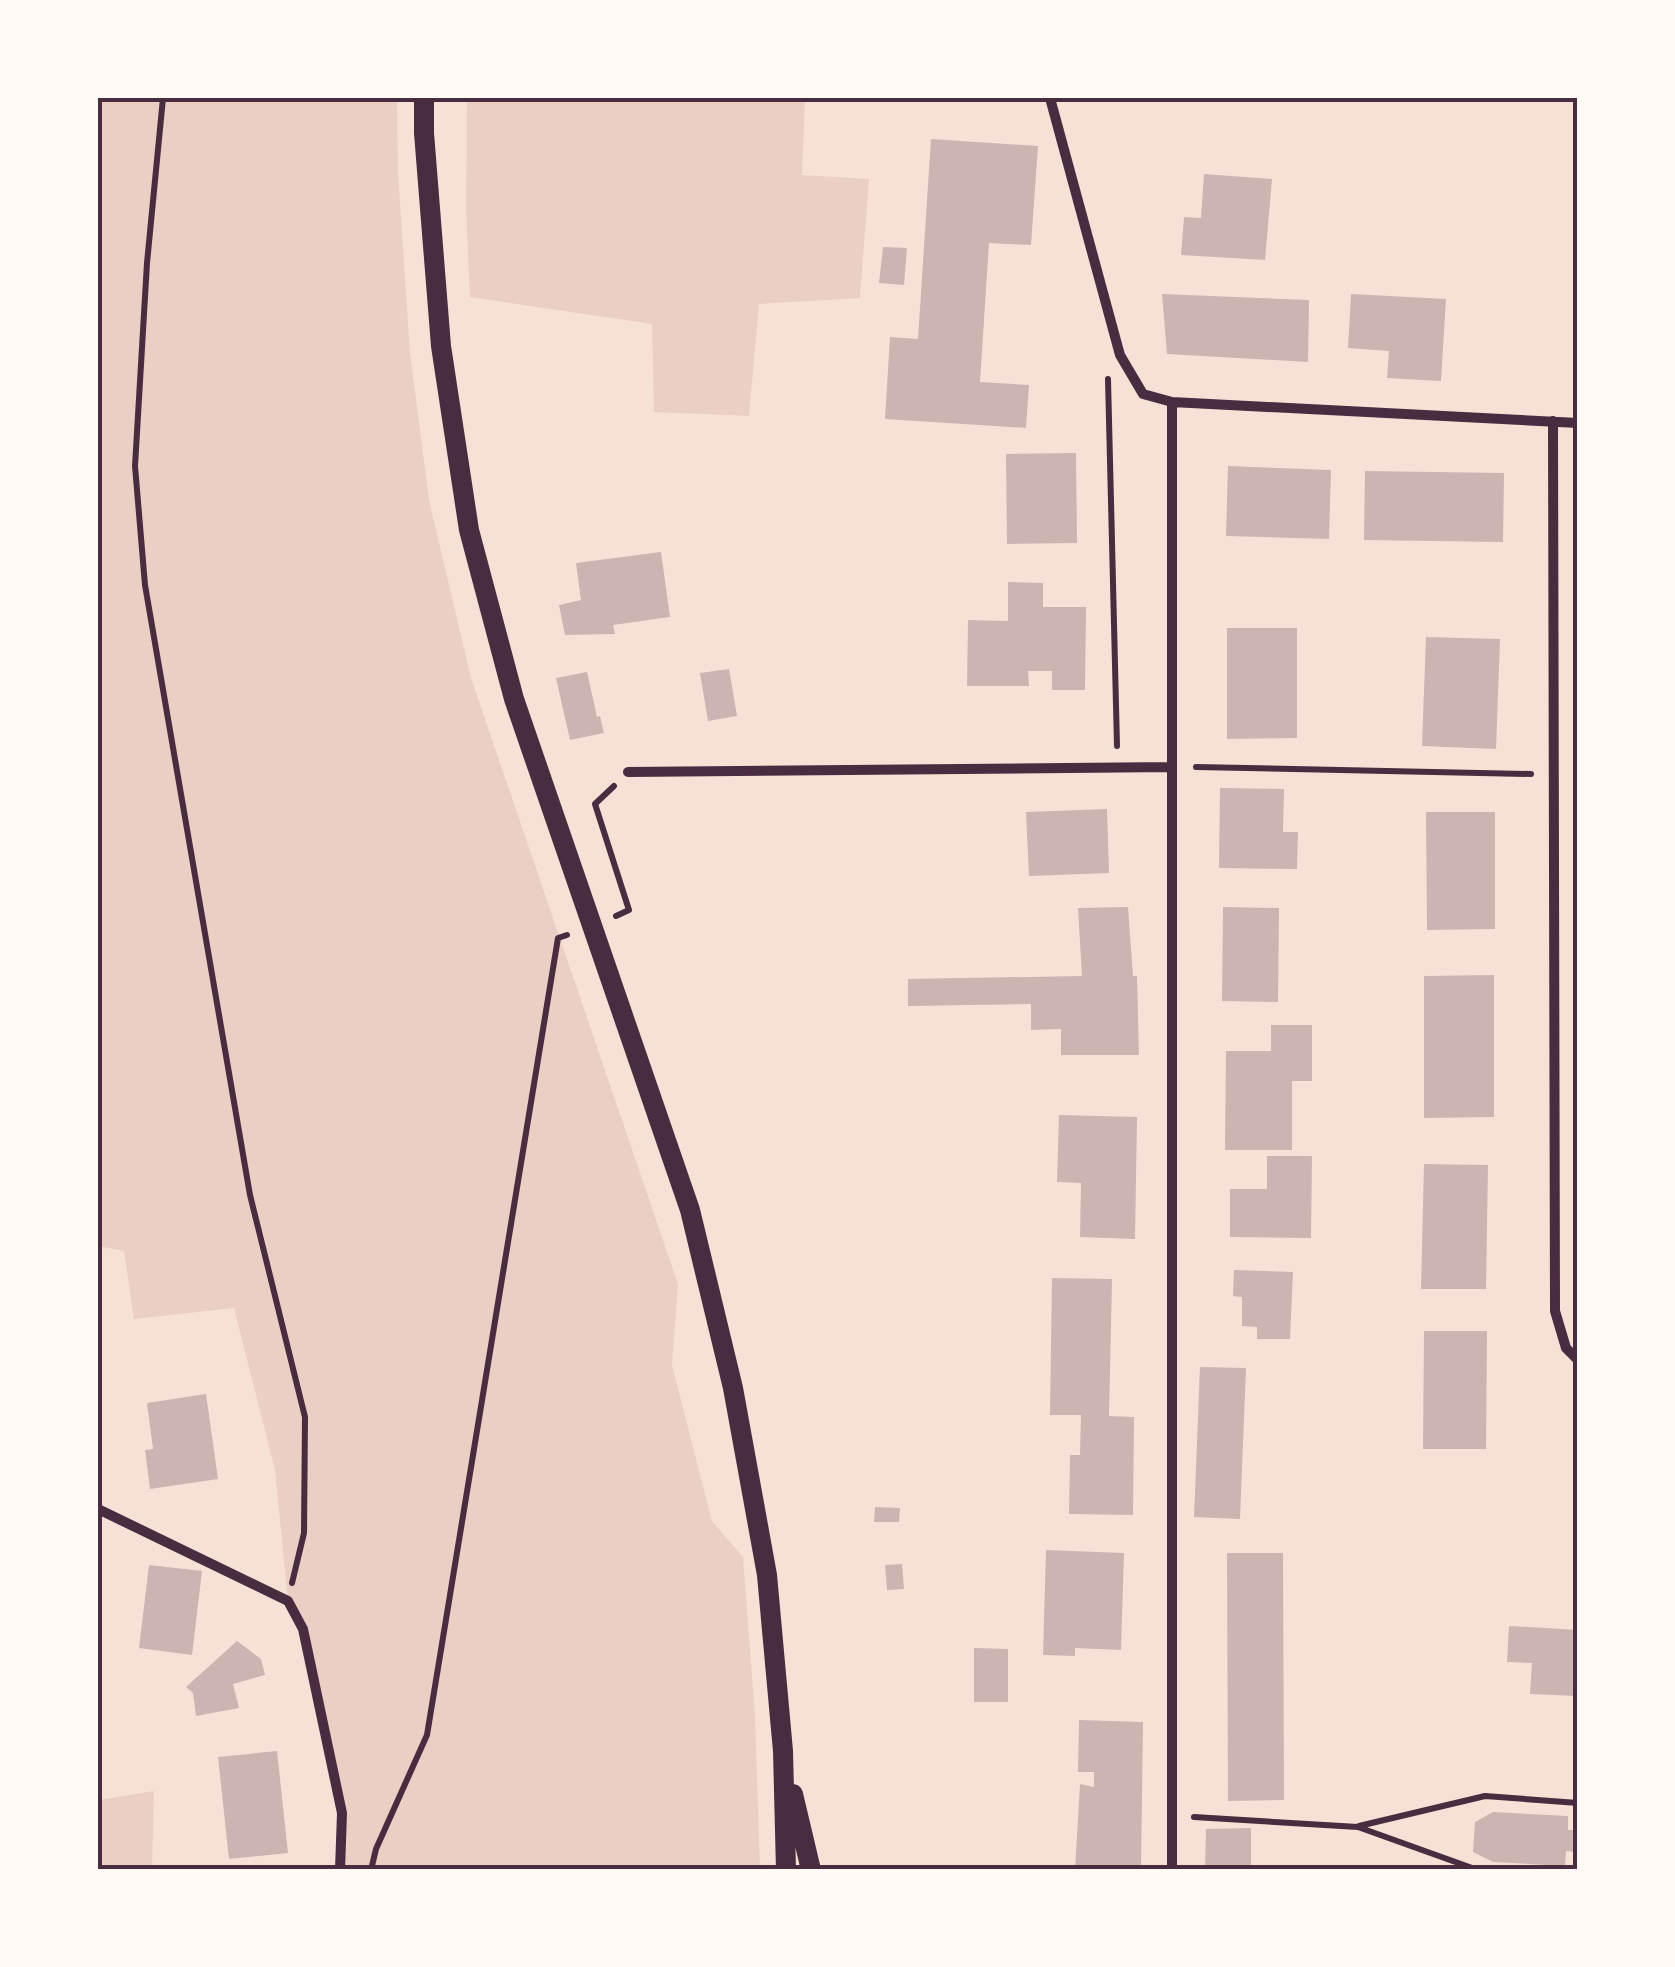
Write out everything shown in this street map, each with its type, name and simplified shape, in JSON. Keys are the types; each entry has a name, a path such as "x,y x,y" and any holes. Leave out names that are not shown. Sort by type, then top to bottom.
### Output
{"main road":[{"path":"424,98 441,346 469,530 514,699 690,1210 733,1388 767,1575 784,1752 786,1870"},
{"path":"784,1752 811,1870"}],"street":[{"path":"1050,98 1120,354 1143,394 1172,402 1578,423"},
{"path":"1172,402 1172,1870"},
{"path":"1552,422 1555,1311 1566,1348 1578,1360"},
{"path":"628,772 1170,767"},
{"path":"98,1509 288,1601 303,1629 342,1813 340,1870"}],"path":[{"path":"162,98 135,466 143,566 250,1195 306,1417 304,1533 288,1601"},
{"path":"1118,767 1106,382 1120,354"},
{"path":"1196,768 1552,774"},
{"path":"371,1870 376,1849 427,1735 558,938 629,910 595,804 628,772"},
{"path":"1358,1827 1485,1796 1578,1804"},
{"path":"1172,1815 1358,1827 1475,1869 1490,1870"}],"shaded area":[{"path":"98,98 397,98 410,353 429,500 471,678 678,1284 672,1365 712,1521 743,1557 755,1715 760,1869 340,1869 342,1813 303,1629 288,1601 275,1470 234,1308 134,1319 124,1251 98,1246"},
{"path":"467,98 805,98 802,175 869,179 860,298 759,304 749,416 654,412 652,324 470,297"},
{"path":"154,1791 152,1869 98,1869 98,1800"}],"building":[{"path":"931,139 1038,146 1031,245 989,243 980,382 1029,385 1026,428 885,419 890,337 918,339"},
{"path":"1204,174 1272,179 1265,260 1181,255 1184,217 1201,218"},
{"path":"883,247 907,248 904,285 879,283"},
{"path":"1162,294 1309,300 1308,362 1167,354"},
{"path":"1351,294 1446,299 1441,381 1387,378 1389,351 1348,348"},
{"path":"1076,453 1077,543 1007,544 1006,454"},
{"path":"1228,466 1331,470 1329,539 1226,536"},
{"path":"1365,471 1504,473 1503,542 1364,540"},
{"path":"661,552 670,617 613,625 615,634 565,635 559,605 581,600 576,563"},
{"path":"1008,582 1043,583 1043,607 1086,607 1085,690 1052,690 1052,671 1028,671 1029,686 967,686 968,620 1008,621"},
{"path":"1227,628 1297,628 1297,738 1227,739"},
{"path":"1426,637 1500,639 1496,749 1422,746"},
{"path":"729,669 737,716 708,721 700,673"},
{"path":"587,672 604,733 570,740 556,678"},
{"path":"1220,788 1284,789 1283,832 1298,832 1297,869 1219,868"},
{"path":"1107,809 1109,873 1029,876 1026,812"},
{"path":"1426,812 1495,812 1495,929 1427,930"},
{"path":"1128,907 1133,976 1137,976 1139,1055 1061,1055 1061,1029 1031,1030 1031,1004 908,1006 908,979 1082,976 1078,908"},
{"path":"1223,907 1279,908 1278,1002 1222,1001"},
{"path":"1494,975 1494,1117 1424,1118 1424,976"},
{"path":"1271,1025 1312,1025 1312,1081 1292,1081 1292,1150 1225,1150 1226,1051 1271,1051"},
{"path":"1059,1115 1137,1117 1135,1239 1080,1237 1081,1183 1057,1182"},
{"path":"1267,1156 1312,1156 1311,1238 1230,1237 1230,1189 1267,1189"},
{"path":"1424,1164 1488,1165 1486,1289 1421,1289"},
{"path":"1234,1270 1293,1272 1290,1339 1257,1339 1257,1327 1242,1326 1242,1297 1233,1296"},
{"path":"1052,1278 1112,1279 1109,1416 1134,1417 1133,1515 1069,1514 1070,1455 1080,1455 1081,1415 1050,1415"},
{"path":"1424,1331 1487,1331 1486,1449 1423,1449"},
{"path":"1200,1367 1246,1368 1240,1519 1194,1517"},
{"path":"206,1394 218,1479 150,1489 145,1450 153,1449 147,1403"},
{"path":"875,1507 900,1508 899,1522 874,1522"},
{"path":"1046,1550 1124,1553 1121,1650 1075,1648 1075,1656 1043,1655"},
{"path":"1227,1553 1283,1553 1284,1800 1228,1801"},
{"path":"902,1564 904,1589 887,1590 885,1565"},
{"path":"149,1565 202,1571 192,1655 139,1648"},
{"path":"1509,1626 1578,1630 1578,1696 1530,1694 1532,1663 1507,1662"},
{"path":"237,1641 261,1659 265,1675 233,1684 239,1708 196,1716 193,1693 186,1687"},
{"path":"974,1648 1008,1649 1008,1702 974,1702"},
{"path":"1079,1720 1143,1722 1141,1870 1075,1870 1080,1784 1094,1787 1094,1772 1078,1772"},
{"path":"277,1751 288,1853 229,1859 218,1757"},
{"path":"1493,1812 1568,1816 1568,1830 1578,1830 1578,1852 1566,1851 1565,1866 1493,1862 1473,1852 1475,1822"},
{"path":"1251,1828 1251,1870 1205,1870 1206,1829"}]}
